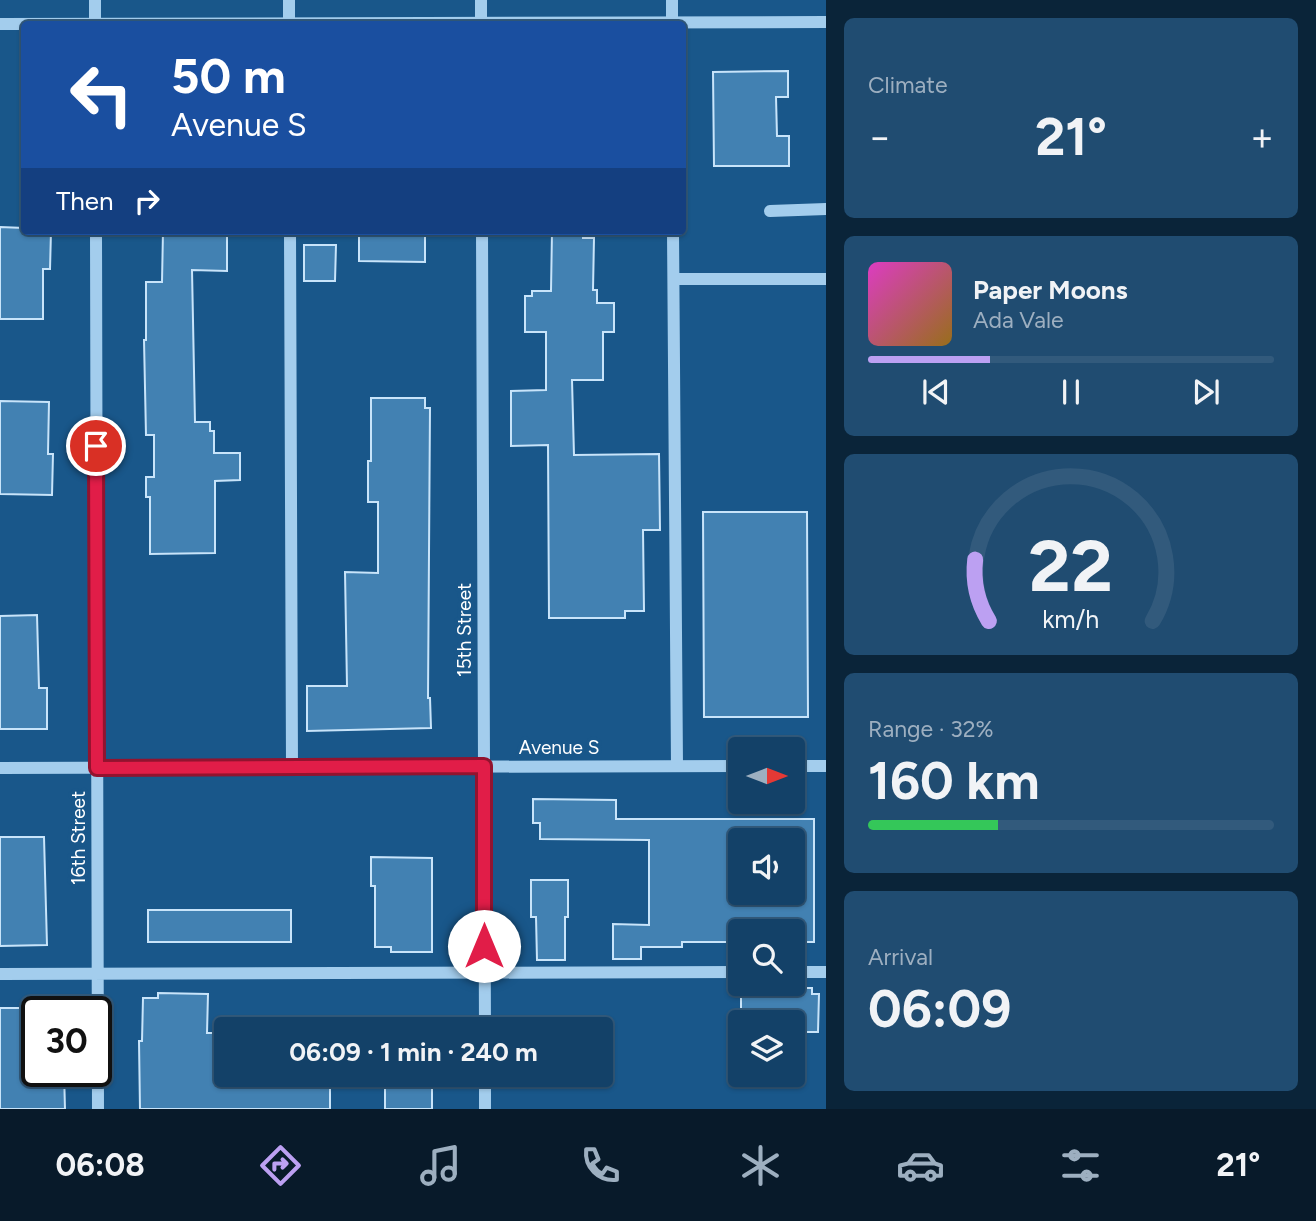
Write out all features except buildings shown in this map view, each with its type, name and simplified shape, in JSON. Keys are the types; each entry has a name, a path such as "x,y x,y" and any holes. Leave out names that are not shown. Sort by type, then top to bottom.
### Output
{"street":[{"path":"95,0 95,21"},
{"path":"289,0 289,21"},
{"path":"481,0 481,21"},
{"path":"672,0 672,21"},
{"path":"686,23 826,22"},
{"path":"0,24 21,24"},
{"path":"770,211 826,209"},
{"name":"16th Street","path":"96,235 98,1109"},
{"path":"290,235 292,767"},
{"name":"15th Street","path":"482,235 485,1017"},
{"path":"673,235 677,766"},
{"path":"674,279 826,279"},
{"path":"805,766 826,765"},
{"name":"Avenue S","path":"0,768 728,766"},
{"path":"0,974 728,972"},
{"path":"805,972 826,972"},
{"path":"485,1087 485,1109"}],"route":[{"path":"96,446 97,768 484,766 484,946"}]}
